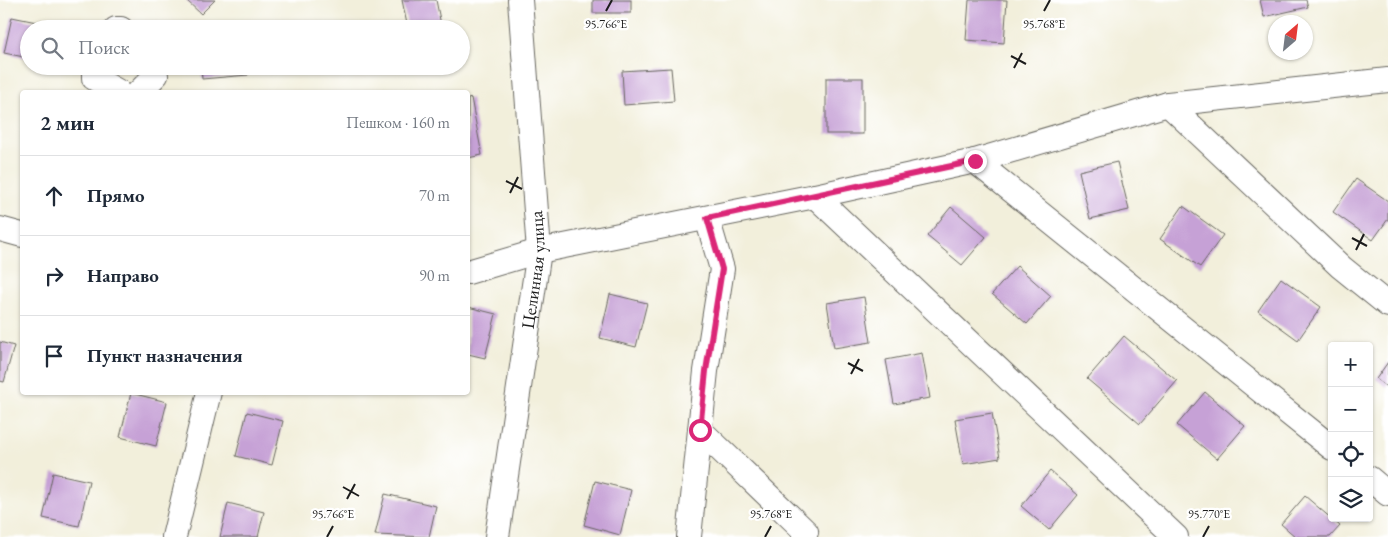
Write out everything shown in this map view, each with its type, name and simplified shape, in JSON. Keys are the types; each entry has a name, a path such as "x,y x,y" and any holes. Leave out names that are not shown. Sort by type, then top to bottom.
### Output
{"street":[{"name":"Целинная улица","path":"497,537 539,251 520,0"},
{"path":"94,75 94,78 115,90"},
{"path":"141,90 156,75"},
{"path":"470,271 539,251 815,196 975,161 1168,104 1388,80"},
{"path":"1168,104 1341,267 1388,305"},
{"path":"975,161 1328,445"},
{"path":"815,196 1176,537"},
{"path":"689,537 706,371 722,269 707,218"},
{"path":"0,229 20,234"},
{"path":"174,537 208,395"},
{"path":"700,430 806,532 804,537"},
{"path":"1373,481 1388,494"}],"building":[{"path":"186,0 215,0 201,14"},
{"path":"402,0 436,0 440,20 406,20"},
{"path":"593,0 631,0 631,13 593,13"},
{"path":"969,0 1007,0 1004,43 966,40"},
{"path":"1260,0 1306,0 1308,7 1264,17"},
{"path":"12,17 27,20 20,20 20,56 4,53"},
{"path":"671,68 674,101 624,105 622,71"},
{"path":"202,75 248,75 202,79"},
{"path":"826,78 863,78 863,134 826,134"},
{"path":"470,98 482,155 470,158"},
{"path":"1117,162 1129,210 1090,219 1079,171"},
{"path":"1356,179 1388,201 1388,219 1373,240 1333,212"},
{"path":"1183,206 1223,235 1200,267 1160,239"},
{"path":"951,207 986,237 962,265 927,236"},
{"path":"1017,266 1051,296 1027,324 992,294"},
{"path":"1281,278 1321,307 1298,340 1258,311"},
{"path":"610,294 647,303 636,347 600,338"},
{"path":"864,297 871,342 834,348 827,303"},
{"path":"470,308 496,314 485,358 470,354"},
{"path":"1124,336 1177,381 1140,424 1087,379"},
{"path":"0,342 14,346 4,382 0,381"},
{"path":"922,353 930,398 894,404 886,360"},
{"path":"1388,362 1388,388 1376,379"},
{"path":"1205,392 1245,426 1217,459 1177,425"},
{"path":"130,395 139,395 167,402 156,446 120,437"},
{"path":"247,412 283,421 272,465 236,456"},
{"path":"992,413 1000,458 963,464 955,419"},
{"path":"1050,471 1078,495 1049,530 1021,506"},
{"path":"53,473 89,481 79,526 43,518"},
{"path":"595,481 631,490 620,535 584,525"},
{"path":"385,494 436,506 429,537 375,535"},
{"path":"1305,496 1328,516 1328,522 1335,522 1340,526 1330,537 1296,537 1281,524"},
{"path":"228,503 264,512 258,537 220,537"}],"route":[{"path":"700,430 706,371 722,269 707,218 975,161"}]}
